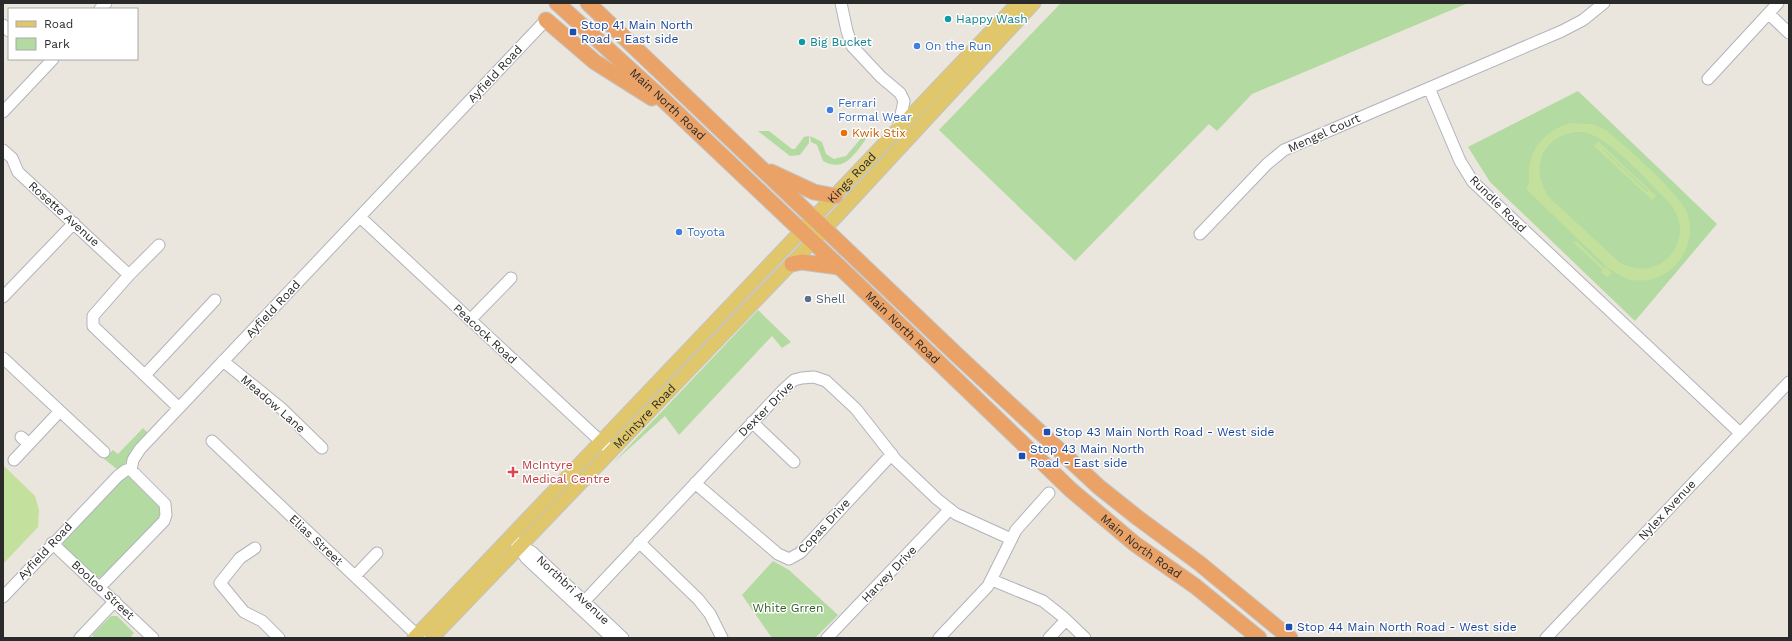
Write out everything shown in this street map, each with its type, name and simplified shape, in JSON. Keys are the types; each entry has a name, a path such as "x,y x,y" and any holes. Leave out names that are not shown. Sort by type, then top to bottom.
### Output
{"highway":[{"name":"Main North Road","path":"557,3 839,267 1070,490 1134,544 1195,586 1259,638"},
{"name":"Main North Road","path":"588,3 958,356 1099,487 1198,563 1290,638"},
{"path":"546,20 595,62 619,79 676,113"},
{"path":"761,167 814,192 835,196"},
{"path":"792,264 802,262 839,267"}],"main road":[{"name":"Kings Road","path":"801,231 1018,3"},
{"name":"Kings Road","path":"824,229 1034,3"},
{"name":"McIntyre Road","path":"417,637 611,451 824,229"},
{"name":"McIntyre Road","path":"432,638 601,442 801,231"},
{"path":"700,338 707,343 730,328"}],"street":[{"path":"841,3 846,31 852,46 881,77 900,93 904,101 898,130"},
{"path":"1429,88 1562,32 1583,20 1604,3"},
{"path":"1708,78 1778,3"},
{"path":"1769,14 1789,33"},
{"name":"Ayfield Road","path":"3,597 52,543 118,476 126,470 131,470 136,454 546,20"},
{"path":"3,112 46,62"},
{"name":"Mengel Court","path":"1200,234 1267,164 1284,150 1429,88"},
{"name":"Rundle Road","path":"1429,88 1460,161 1473,182 1740,433"},
{"name":"Rosette Avenue","path":"3,150 12,158 18,172 129,275"},
{"name":"Peacock Road","path":"360,217 611,451"},
{"path":"3,297 74,223"},
{"path":"159,245 129,275 93,316 92,321 93,326 179,408"},
{"path":"470,320 511,278"},
{"path":"145,376 215,300"},
{"path":"3,358 104,452"},
{"name":"Meadow Lane","path":"224,361 281,408 322,448"},
{"name":"Dexter Drive","path":"582,604 784,389 794,380 807,377 820,378 831,384 856,409 892,454 956,514 1011,539"},
{"name":"Nylex Avenue","path":"1546,638 1789,382"},
{"path":"14,460 25,441 60,411"},
{"path":"752,422 794,462"},
{"name":"Elias Street","path":"212,441 417,637"},
{"name":"Copas Drive","path":"695,483 778,554 789,559 800,553 892,454"},
{"path":"100,587 164,521 166,515 165,504 131,470"},
{"path":"939,638 983,592 992,580 1016,530 1048,493"},
{"name":"Harvey Drive","path":"827,638 950,509"},
{"name":"Northbri Avenue","path":"516,541 532,552 612,638"},
{"path":"639,542 701,603 710,614 722,638"},
{"name":"Booloo Street","path":"52,543 153,638"},
{"path":"255,548 240,558 220,583 244,612 262,621 279,638"},
{"path":"354,576 377,553"},
{"path":"992,580 1043,601 1085,638"},
{"path":"80,638 114,601"},
{"name":"Northbri Avenue","path":"582,604 623,638"},
{"path":"1049,638 1066,620"}],"green space":[{"path":"1061,3 1468,3 1252,94 1217,131 1209,124 1075,261 939,130"},
{"path":"1578,91 1717,224 1635,321 1490,182 1468,147"},
{"path":"1570,123 1592,124 1606,130 1663,182 1682,204 1687,212 1690,226 1689,239 1685,251 1678,262 1669,271 1658,277 1645,281 1631,280 1617,274 1609,269 1526,189 1529,179 1531,160 1537,146 1548,134","holes":["1583,132 1605,142 1627,160 1667,200 1676,214 1680,228 1678,242 1672,254 1662,263 1649,268 1635,268 1619,262 1550,198 1543,187 1540,175 1540,164 1543,153 1549,145 1558,138 1569,133"]},
{"path":"758,131 769,131 792,149 795,149 804,137 809,136 809,143 800,155 790,156"},
{"path":"810,136 822,142 826,154 834,159 846,156 863,136 866,139 853,156 837,165 823,161 817,145 811,142"},
{"path":"1598,141 1656,196 1652,200 1594,146","holes":["1603,149 1648,191 1647,192"]},
{"path":"1576,241 1604,268 1606,267 1612,273 1607,277 1601,272 1603,270 1574,243"},
{"path":"758,310 791,342 782,348 772,336 679,435 665,416 613,463"},
{"path":"143,428 148,433 131,451 125,464 117,469 104,459 113,450 118,454"},
{"path":"3,465 35,496 39,510 38,527 3,564"},
{"path":"129,475 161,507 162,512 160,517 103,577 97,578 64,549 63,541 123,477"},
{"name":"White Grren","path":"773,561 789,570 838,615 815,638 772,638 742,595"},
{"path":"111,616 117,616 134,633 130,638 95,638 92,635"}],"place":[{"name":"Happy Wash","path":"948,19"},
{"name":"Stop 41 Main North Road - East side","path":"573,32"},
{"name":"Big Bucket","path":"802,42"},
{"name":"On the Run","path":"917,46"},
{"name":"Ferrari Formal Wear","path":"830,110"},
{"name":"Kwik Stix","path":"844,133"},
{"name":"Toyota","path":"679,232"},
{"name":"Shell","path":"808,299"},
{"name":"Stop 43 Main North Road - West side","path":"1047,432"},
{"name":"Stop 43 Main North Road - East side","path":"1022,456"},
{"name":"McIntyre Medical Centre","path":"513,472"},
{"name":"Stop 44 Main North Road - West side","path":"1289,627"}]}
